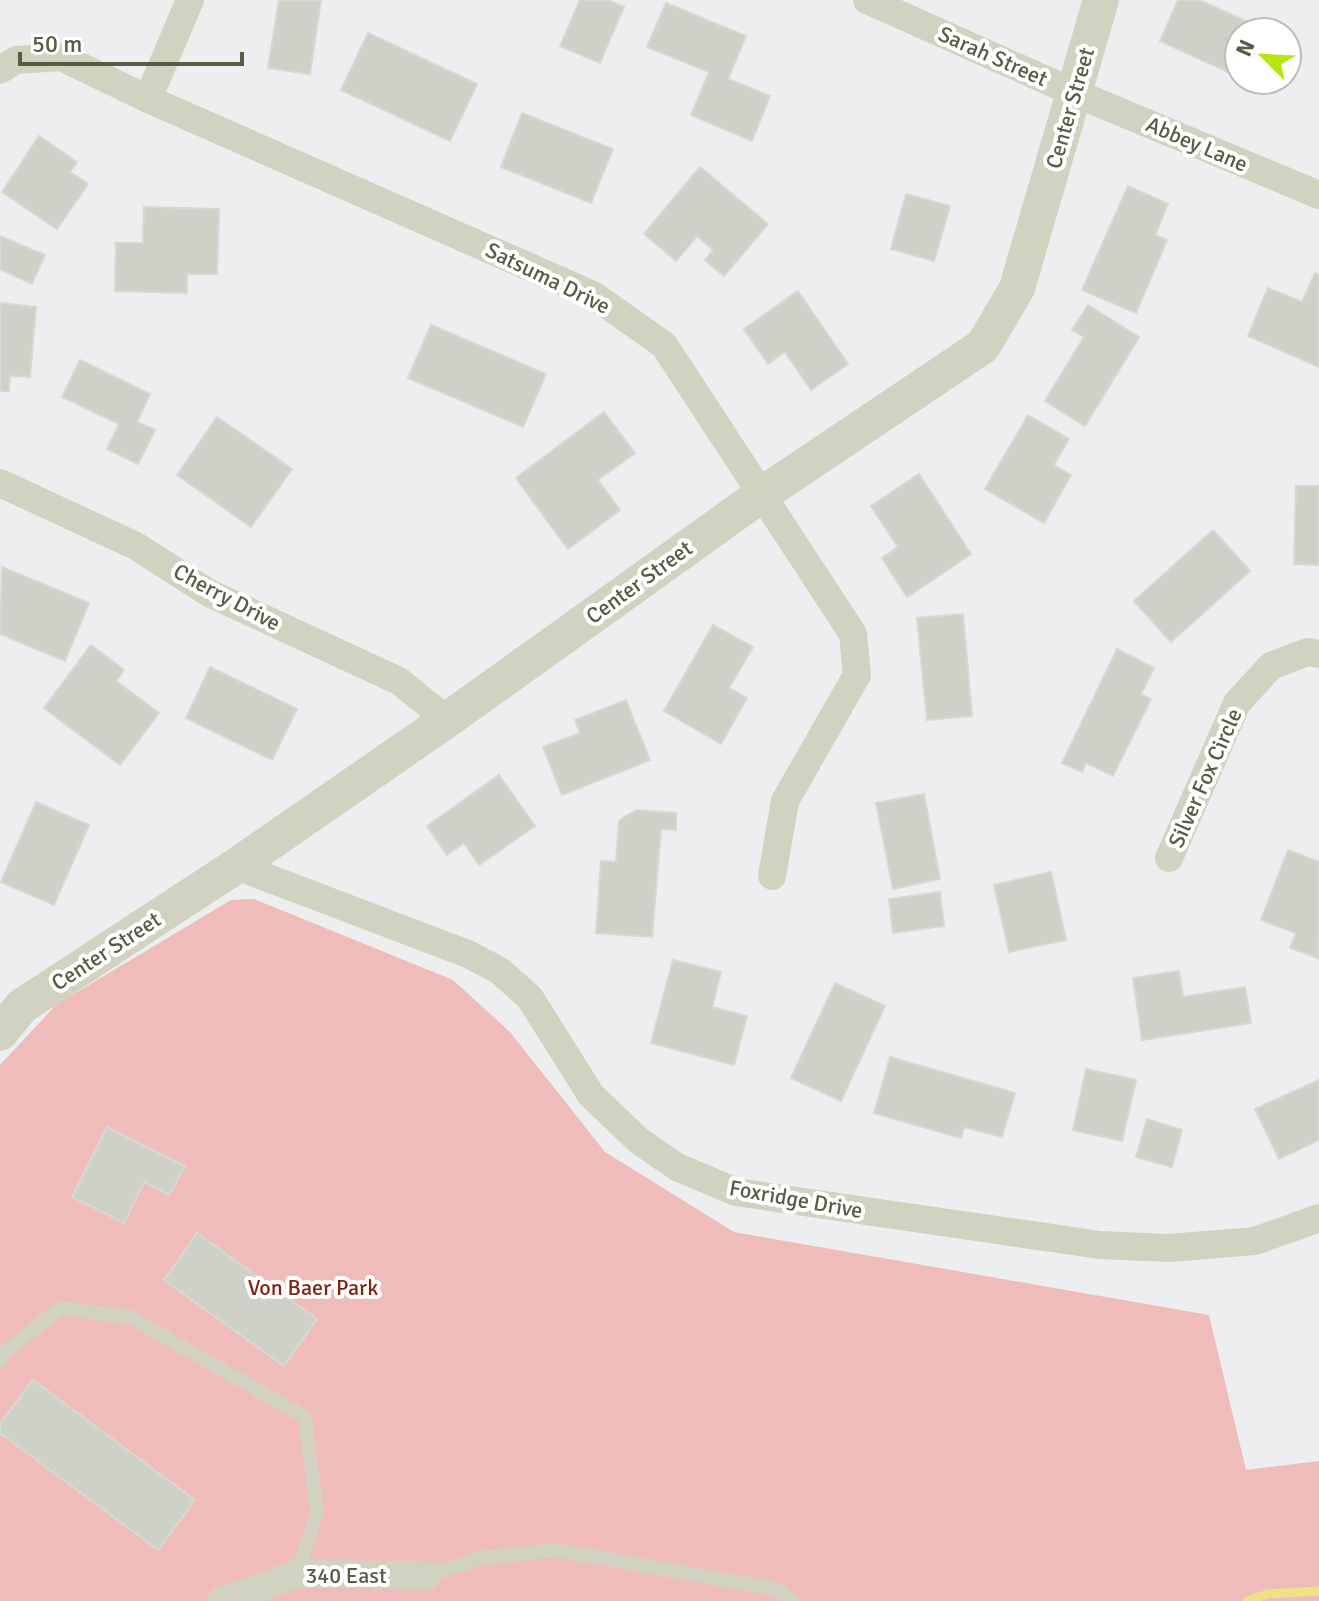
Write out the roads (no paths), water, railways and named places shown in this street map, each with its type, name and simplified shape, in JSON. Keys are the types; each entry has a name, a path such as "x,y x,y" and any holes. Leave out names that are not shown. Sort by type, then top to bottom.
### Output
{"street":[{"path":"148,99 190,0"},
{"name":"Sarah Street","path":"867,0 1075,93"},
{"name":"Center Street","path":"0,1033 22,1006 236,866 447,720 761,495 983,346 1017,288 1101,0"},
{"name":"Satsuma Drive","path":"0,70 16,60 61,57 148,99 593,295 664,345 853,634 857,675 785,801 772,876"},
{"name":"Abbey Lane","path":"1075,93 1319,195"},
{"name":"Cherry Drive","path":"0,483 136,546 209,593 399,681 447,720"},
{"name":"Silver Fox Circle","path":"1169,858 1237,703 1271,666 1307,652 1319,654"},
{"name":"Foxridge Drive","path":"236,866 468,954 500,971 530,998 591,1095 638,1140 677,1167 736,1192 1114,1246 1169,1248 1255,1241 1319,1218"},
{"name":"340 East","path":"221,1601 297,1574 427,1575"}],"lane":[{"path":"0,1360 3,1354 60,1308 130,1317 305,1417 317,1512 297,1574"},
{"path":"427,1575 481,1558 555,1550 776,1589 793,1601"}],"waterway":[{"path":"1247,1601 1268,1594 1319,1591"}],"park label":[{"name":"Von Baer Park","path":"313,1287"}]}
